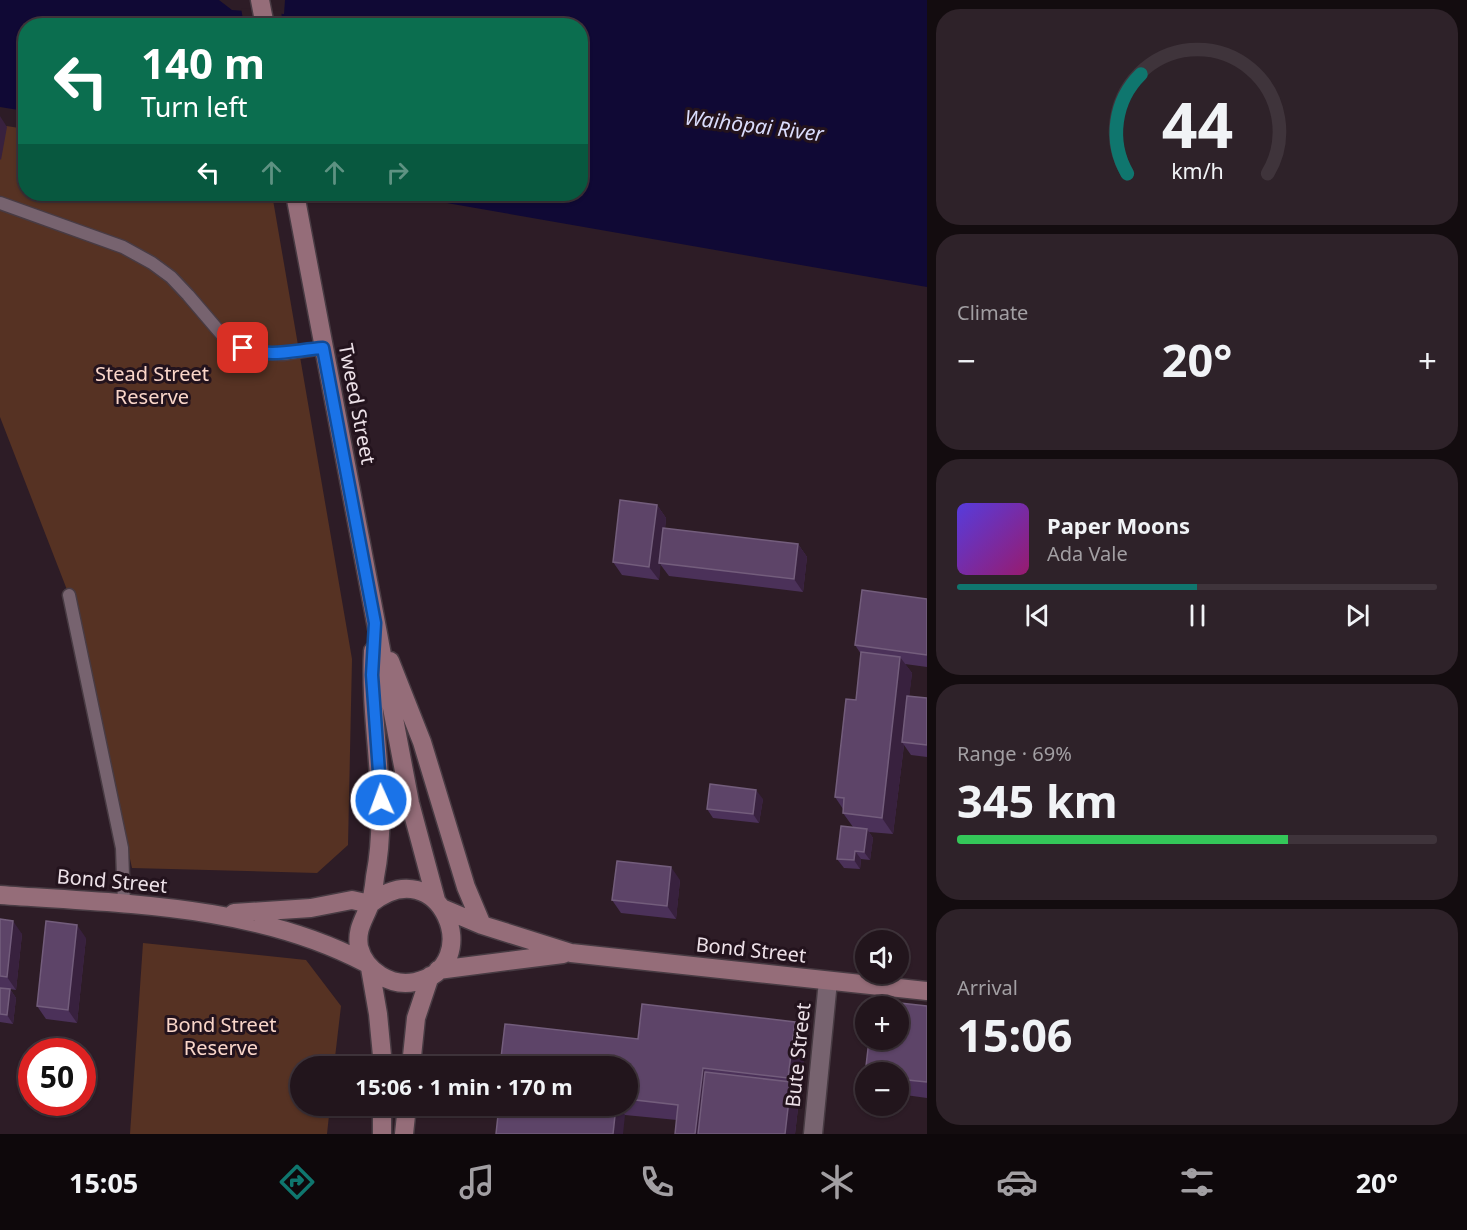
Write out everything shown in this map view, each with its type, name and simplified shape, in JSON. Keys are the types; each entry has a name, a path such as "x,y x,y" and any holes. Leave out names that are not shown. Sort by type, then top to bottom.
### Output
{"main road":[{"name":"Tweed Street","path":"296,201 410,803 440,904"},
{"name":"Tweed Street","path":"370,904 381,837 381,782 372,675 375,623"},
{"path":"375,623 422,742 466,887 482,925"},
{"name":"Bond Street","path":"0,895 220,914 311,908 351,900 370,904 391,891 402,889 426,893 440,904 482,925 570,953 927,992"},
{"path":"370,904 362,917 358,933 360,948 368,965 378,1014 381,1056"},
{"path":"412,1056 416,1018 434,973 451,947 451,928 440,904"},
{"name":"Bond Street","path":"220,914 324,944 368,965 383,978 399,983 415,982 434,973 570,953"},
{"path":"382,1116 382,1134"},
{"path":"404,1134 406,1116"}],"street":[{"name":"Bute Street","path":"813,1134 828,981"}],"lane":[{"path":"0,203 123,247 152,263 188,294 228,343 257,353 283,354 323,348"},
{"path":"69,595 122,848 124,904"}],"green space":[{"name":"Stead Street Reserve","path":"0,0 18,18 18,201 273,201 352,659 348,845 317,873 132,868 76,613 0,417"},
{"name":"Bond Street Reserve","path":"143,943 306,960 341,1006 335,1056 290,1056 290,1116 329,1116 327,1134 130,1134"}],"water":[{"name":"Waihōpai River","path":"0,0 219,0 232,10 284,14 285,0 927,0 927,287 435,201 588,201 588,18 18,18 18,125 0,122"}],"pier":[{"path":"241,8 281,11 282,18 243,18"},
{"path":"0,107 18,110 18,128 0,125"}],"building":[{"path":"620,500 657,505 649,567 613,562"},
{"path":"663,528 798,544 794,579 659,563"},
{"path":"862,590 927,599 927,655 855,645"},
{"path":"861,652 900,657 882,818 843,813 844,798 835,797 846,699 856,700"},
{"path":"907,696 927,698 927,745 902,742"},
{"path":"710,784 756,790 753,814 707,809"},
{"path":"841,826 867,829 864,852 855,851 854,860 837,859"},
{"path":"617,861 671,867 667,906 612,900"},
{"path":"0,919 13,921 7,977 0,976"},
{"path":"46,921 77,925 68,1010 37,1006"},
{"path":"0,988 10,989 7,1015 0,1014"},
{"path":"642,1004 795,1022 788,1078 703,1068 695,1134 675,1134 678,1105 638,1100 638,1056 501,1056 505,1024 638,1039"},
{"path":"909,1004 927,1006 927,1082 909,1080 909,1062 866,1062 868,1050 909,1050"},
{"path":"705,1072 791,1082 785,1134 698,1134"},
{"path":"498,1116 615,1116 613,1134 496,1134"}],"route":[{"path":"243,348 257,353 283,354 304,349 323,348 375,623 372,675 381,800"}]}
